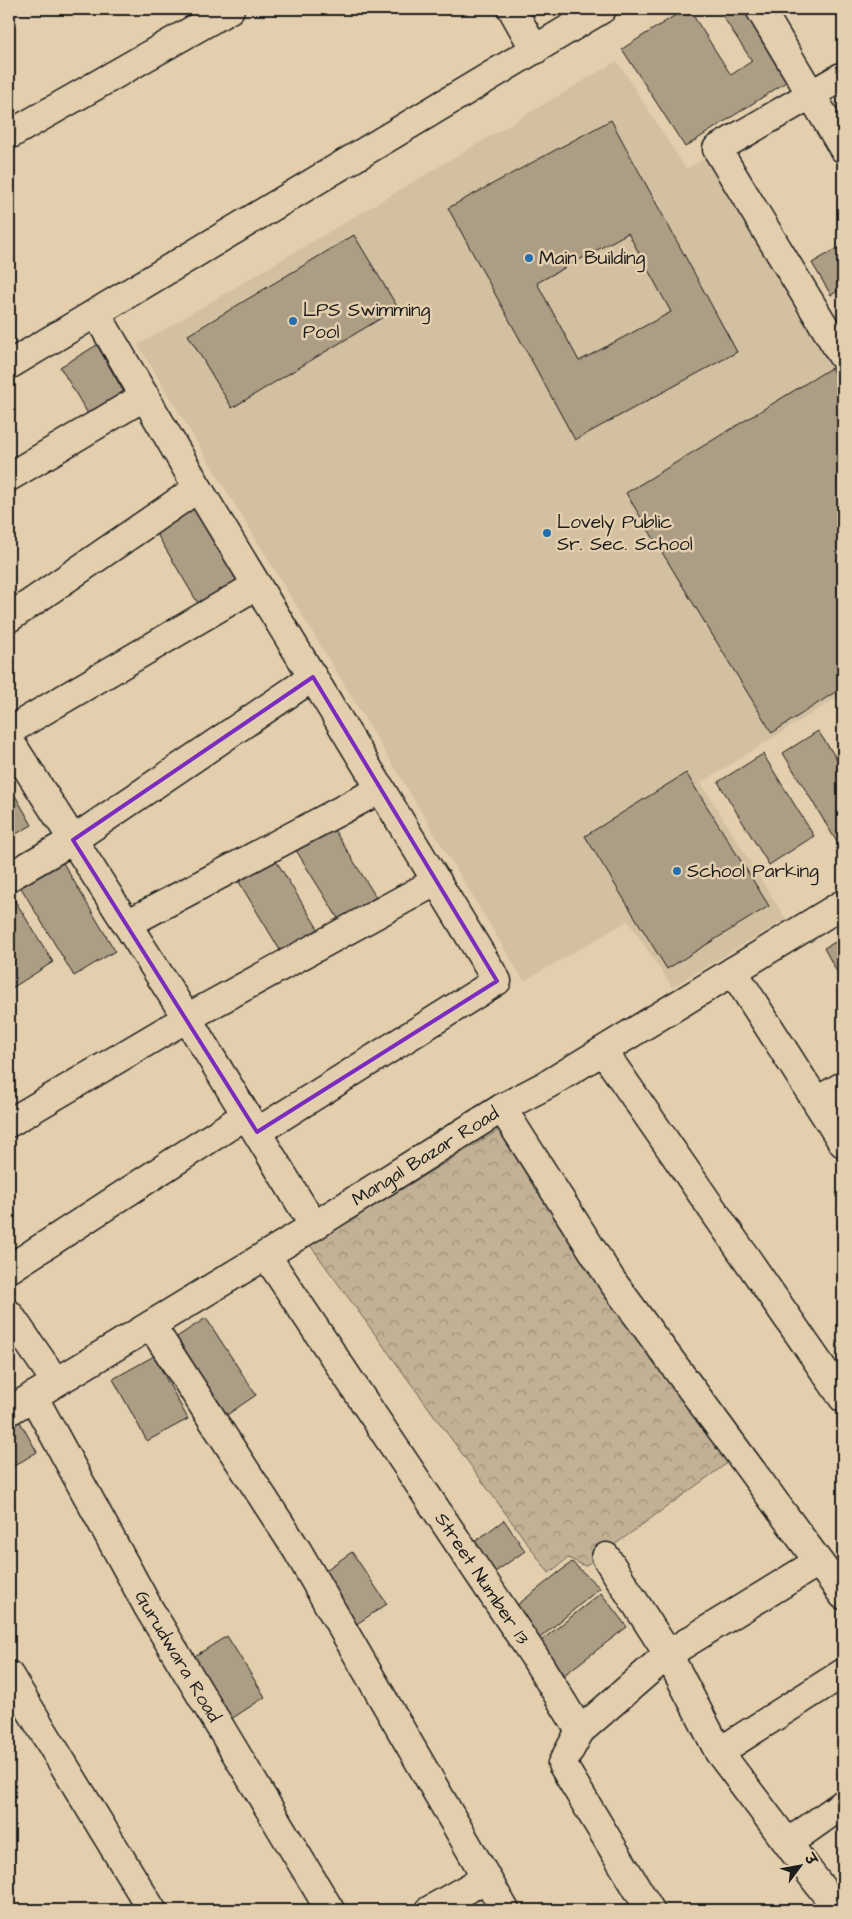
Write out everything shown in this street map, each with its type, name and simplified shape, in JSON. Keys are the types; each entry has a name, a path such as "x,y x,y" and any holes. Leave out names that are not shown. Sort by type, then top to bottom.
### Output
{"street":[{"path":"9,135 230,9"},
{"path":"512,9 535,50"},
{"path":"9,365 602,9"},
{"path":"760,9 843,148"},
{"path":"843,76 717,149 843,357"},
{"path":"9,1269 251,1124 497,982 198,488 96,313"},
{"path":"9,477 145,396"},
{"path":"9,618 198,488"},
{"path":"9,731 257,585"},
{"path":"9,876 73,840 313,677"},
{"path":"9,740 187,1018 314,1226"},
{"path":"127,924 381,789"},
{"path":"9,1123 187,1018 437,881"},
{"name":"Mangal Bazar Road","path":"9,1411 314,1226 502,1108 603,1052 843,904"},
{"path":"733,972 843,1143"},
{"path":"603,1052 843,1398"},
{"path":"817,1102 843,1086"},
{"path":"502,1108 612,1281 843,1595"},
{"name":"Street Number 13","path":"266,1255 534,1656 580,1732"},
{"path":"9,1314 56,1382"},
{"path":"150,1325 297,1550 505,1910"},
{"name":"Gurudwara Road","path":"33,1396 148,1607 318,1906"},
{"path":"606,1557 668,1654 720,1752 838,1910"},
{"path":"650,1910 562,1764 580,1732 668,1654 818,1562"},
{"path":"720,1752 843,1673"},
{"path":"9,1675 152,1910"},
{"path":"788,1843 843,1804"},
{"path":"430,1910 486,1878"}],"highlighted area":[{"path":"313,677 497,981 257,1132 73,840"}],"shaded area":[{"name":"Lovely Public Sr. Sec. School","path":"617,61 686,169 712,154 843,371 843,694 701,783 786,919 672,987 628,921 524,981 138,345"}],"green space":[{"path":"517,1119 744,1451 585,1566 568,1558 549,1573 310,1245"}],"building":[{"path":"685,9 689,9 731,75 752,61 718,9 755,9 797,75 685,147 622,49"},
{"name":"Main Building","path":"611,120 737,352 575,440 448,208","holes":["628,233 671,312 579,361 537,283"]},
{"name":"LPS Swimming Pool","path":"354,235 398,308 232,408 188,335"},
{"path":"843,245 843,288 831,295 812,263"},
{"path":"97,345 130,403 94,424 60,367"},
{"path":"831,368 843,388 843,687 772,733 626,493"},
{"path":"197,506 248,590 205,615 155,531"},
{"path":"818,731 843,768 843,852 783,753"},
{"path":"763,754 814,836 769,865 718,782"},
{"name":"School Parking","path":"686,773 769,906 667,969 585,836"},
{"path":"9,785 32,825 9,838"},
{"path":"328,820 376,897 339,920 291,842"},
{"path":"275,859 323,937 286,960 239,882"},
{"path":"62,861 115,951 74,976 20,886"},
{"path":"9,891 53,962 9,990"},
{"path":"843,938 843,983 824,948"},
{"path":"206,1318 256,1395 218,1421 166,1344"},
{"path":"154,1356 188,1419 147,1441 113,1379"},
{"path":"19,1420 37,1452 9,1469 9,1425"},
{"path":"504,1520 525,1551 495,1572 473,1543"},
{"path":"352,1552 387,1604 352,1627 317,1576"},
{"path":"572,1562 600,1588 535,1642 511,1610"},
{"path":"601,1593 627,1627 564,1675 537,1644"},
{"path":"227,1636 265,1697 228,1721 190,1659"}],"place":[{"name":"Main Building","path":"529,258"},
{"name":"LPS Swimming Pool","path":"293,321"},
{"name":"Lovely Public Sr. Sec. School","path":"547,533"},
{"name":"School Parking","path":"677,871"}]}
